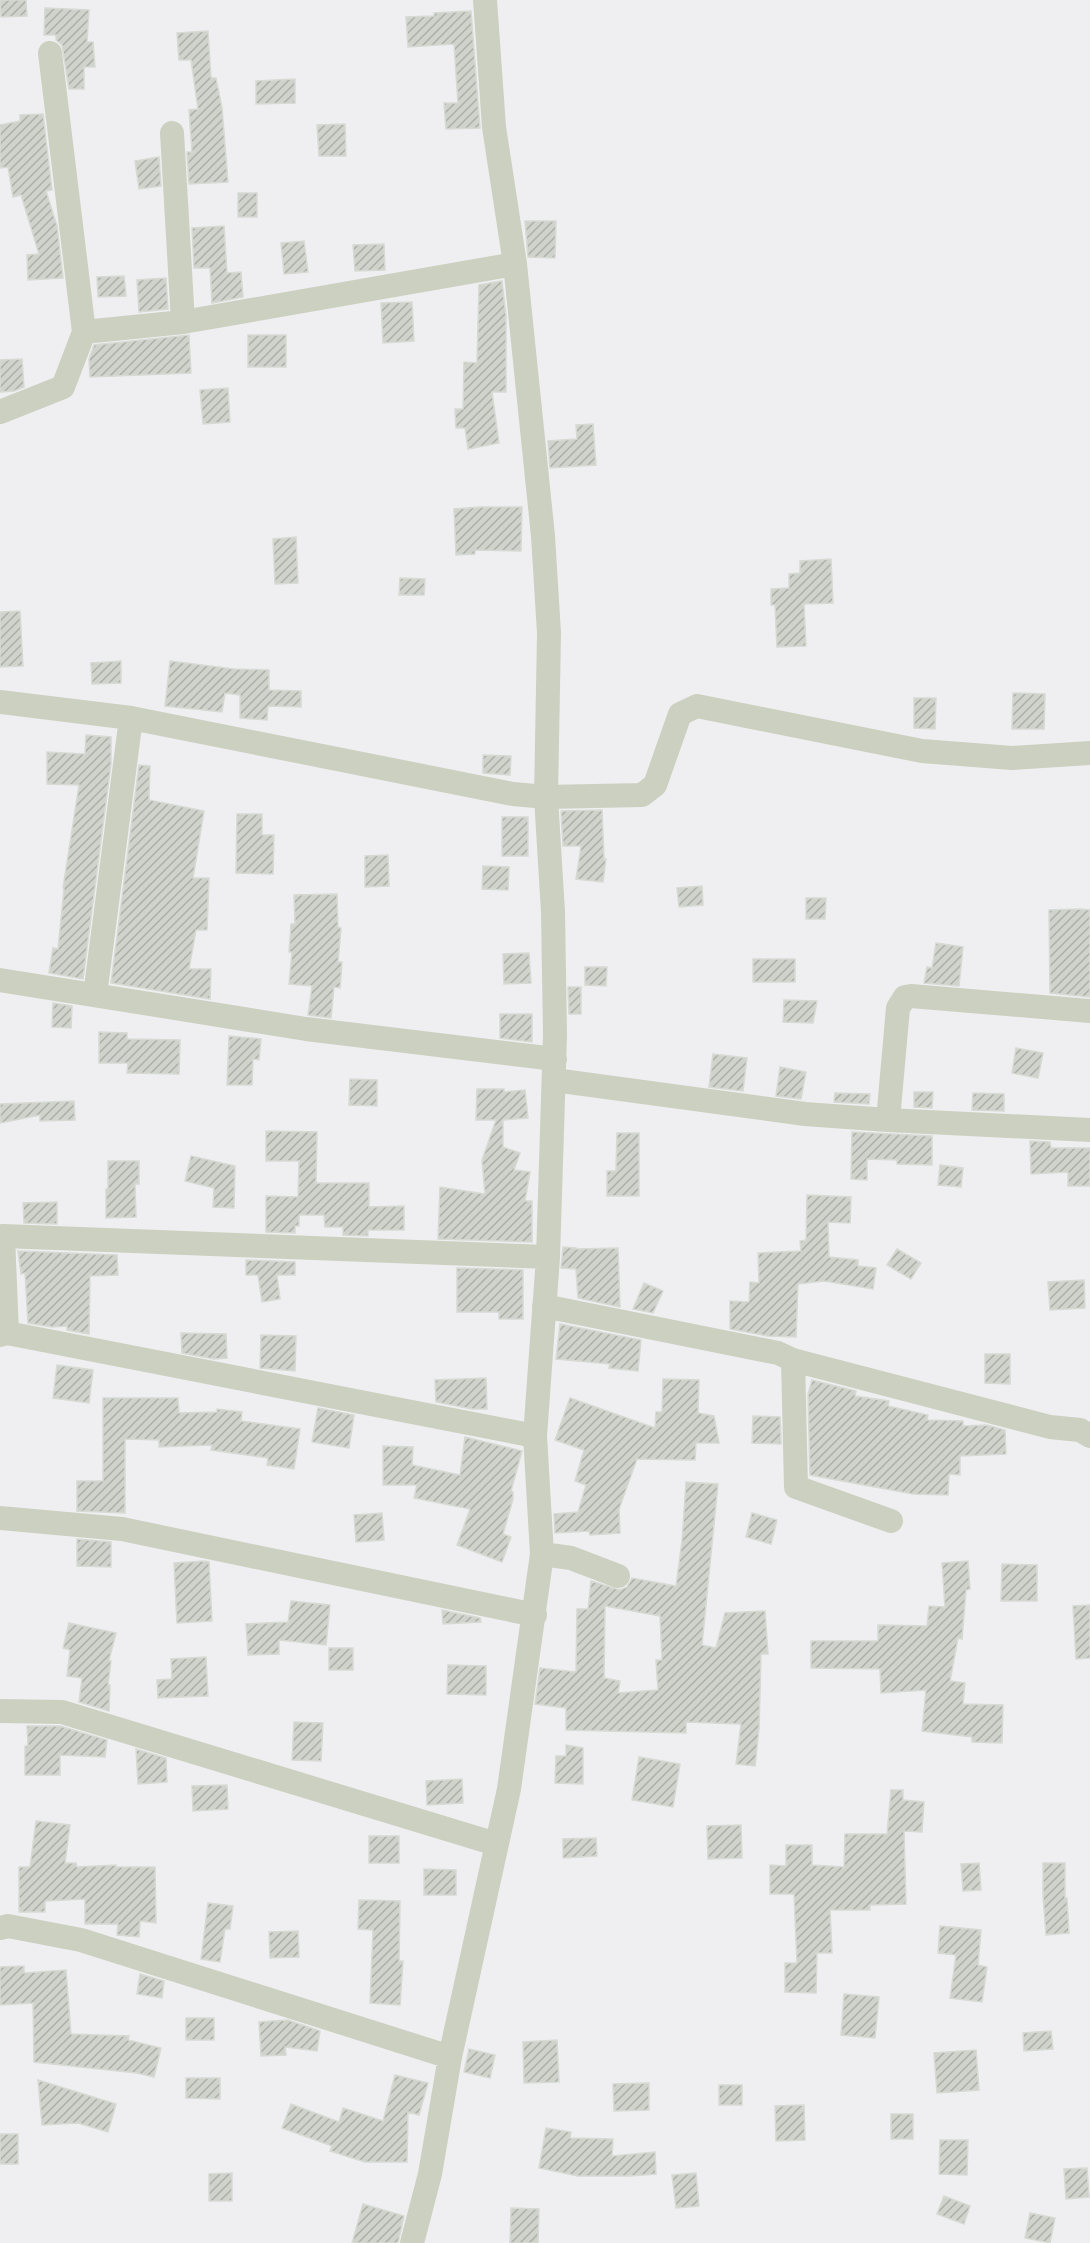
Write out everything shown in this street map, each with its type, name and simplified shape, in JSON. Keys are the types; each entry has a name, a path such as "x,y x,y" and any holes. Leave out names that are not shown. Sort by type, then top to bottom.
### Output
{"street":[{"path":"412,2243 430,2174 450,2057 509,1789 542,1554 535,1436 548,1257 554,1069 553,912 546,797 549,633 543,536 515,264 494,127 485,0"},
{"path":"0,412 63,387 84,332 50,53"},
{"path":"172,133 183,322"},
{"path":"84,332 183,322 515,264"},
{"path":"0,702 131,718 513,794 546,797 642,795 656,784 680,714 697,706 922,751 1012,758 1090,753"},
{"path":"94,995 131,718"},
{"path":"0,980 554,1069 805,1114 1090,1130"},
{"path":"888,1120 898,1008 905,997 1090,1011"},
{"path":"535,1436 4,1334 3,1236 548,1257"},
{"path":"544,1306 778,1353 793,1360 1050,1427 1080,1430 1090,1436"},
{"path":"793,1360 796,1487 891,1521"},
{"path":"0,1518 122,1529 535,1615"},
{"path":"542,1554 571,1558 618,1576"},
{"path":"0,1710 62,1712 496,1844"},
{"path":"0,1928 8,1926 81,1940 450,2057"}],"building":[{"path":"0,0 26,0 27,16 1,17"},
{"path":"45,8 89,10 87,42 93,42 95,67 84,67 84,89 69,89 62,45 56,40 56,35 44,35"},
{"path":"471,11 480,128 446,129 444,103 458,103 454,44 408,47 406,17"},
{"path":"208,31 211,78 216,78 222,108 228,182 189,184 187,152 192,152 189,110 198,109 191,60 179,60 177,33"},
{"path":"295,79 295,103 256,104 256,81"},
{"path":"43,114 52,190 46,191 57,226 63,278 28,280 27,255 39,254 21,195 13,197 8,167 0,168 0,125 20,121 20,115"},
{"path":"345,124 346,156 319,156 317,125"},
{"path":"159,157 161,186 139,189 135,161"},
{"path":"238,193 257,193 257,217 238,217"},
{"path":"525,221 556,221 555,258 528,257"},
{"path":"224,226 227,273 241,272 243,297 212,303 210,268 194,268 192,228"},
{"path":"304,241 308,272 284,274 281,243"},
{"path":"384,244 385,270 355,271 353,245"},
{"path":"124,276 126,296 98,297 97,277"},
{"path":"166,278 168,309 139,312 137,280"},
{"path":"502,281 506,316 506,392 492,392 499,443 468,449 465,428 456,428 455,409 463,409 464,362 477,363 479,285"},
{"path":"412,302 414,341 383,343 381,303"},
{"path":"189,335 191,373 90,377 89,359 94,345"},
{"path":"248,335 286,335 286,367 248,367"},
{"path":"22,359 24,387 14,391 0,392 0,360"},
{"path":"228,388 230,422 203,424 200,390"},
{"path":"593,424 596,465 550,468 548,441 577,439 576,425"},
{"path":"522,507 521,551 475,550 475,554 456,555 454,509"},
{"path":"296,537 298,583 275,584 273,539"},
{"path":"831,559 833,603 804,604 806,646 777,647 775,605 771,605 771,589 789,588 789,574 800,573 800,561"},
{"path":"400,578 425,579 424,595 399,595"},
{"path":"20,611 23,666 0,667 0,612"},
{"path":"121,661 121,683 92,684 91,663"},
{"path":"170,661 234,669 269,670 269,690 301,691 301,707 268,706 267,720 240,718 240,695 225,693 222,712 165,706"},
{"path":"1013,693 1045,694 1044,729 1012,729"},
{"path":"914,698 936,698 935,729 914,728"},
{"path":"86,735 111,737 111,764 83,979 49,973 53,948 58,949 63,888 79,785 47,784 47,752 85,754"},
{"path":"483,755 511,756 510,775 483,773"},
{"path":"139,765 150,766 149,800 204,811 193,878 209,878 207,930 196,930 189,969 211,969 210,999 111,983"},
{"path":"602,810 604,859 606,859 603,882 576,879 581,846 563,846 561,811"},
{"path":"237,814 262,814 262,835 274,835 273,874 236,873"},
{"path":"502,817 528,817 528,856 502,856"},
{"path":"388,855 389,886 365,887 365,856"},
{"path":"483,866 509,867 508,890 482,889"},
{"path":"702,886 703,905 679,907 677,888"},
{"path":"337,894 338,927 341,928 338,962 342,962 340,988 334,987 331,1018 308,1015 312,986 289,984 292,952 289,952 291,924 295,924 294,895"},
{"path":"806,898 826,898 825,919 806,919"},
{"path":"1049,910 1090,910 1090,997 1050,993"},
{"path":"936,943 963,947 959,986 924,983 927,967 932,968"},
{"path":"529,953 531,983 504,984 503,954"},
{"path":"753,959 795,959 795,982 753,982"},
{"path":"585,967 607,967 606,986 585,985"},
{"path":"568,987 581,987 581,1014 569,1014"},
{"path":"784,1000 817,1001 813,1023 783,1022"},
{"path":"53,1003 72,1006 71,1028 52,1027"},
{"path":"500,1014 532,1014 532,1042 500,1038"},
{"path":"99,1032 127,1033 127,1039 180,1040 179,1074 127,1073 128,1063 99,1063"},
{"path":"229,1036 261,1039 259,1060 253,1059 252,1085 227,1085"},
{"path":"1016,1048 1043,1053 1038,1078 1012,1073"},
{"path":"713,1054 747,1058 743,1091 709,1087"},
{"path":"780,1067 806,1072 801,1099 776,1096"},
{"path":"350,1079 377,1080 377,1106 349,1105"},
{"path":"477,1089 504,1089 504,1092 525,1090 528,1118 503,1120 503,1147 520,1153 514,1170 530,1172 525,1201 532,1201 532,1242 438,1239 440,1187 485,1194 482,1160 496,1120 476,1120"},
{"path":"914,1092 933,1092 932,1108 914,1107"},
{"path":"835,1093 870,1094 869,1104 834,1102"},
{"path":"973,1093 1004,1094 1004,1111 972,1110"},
{"path":"74,1101 75,1120 40,1121 40,1115 0,1123 0,1104"},
{"path":"266,1131 317,1132 316,1183 369,1183 369,1207 404,1206 404,1230 368,1230 368,1236 343,1235 343,1227 325,1227 324,1215 299,1215 299,1226 295,1226 295,1233 266,1232 266,1196 298,1197 299,1161 266,1161"},
{"path":"852,1132 932,1136 932,1165 897,1164 897,1160 867,1159 867,1180 851,1179"},
{"path":"617,1133 639,1133 639,1196 607,1196 607,1171 616,1171"},
{"path":"1030,1141 1050,1142 1051,1148 1090,1148 1090,1186 1068,1186 1068,1172 1031,1174"},
{"path":"191,1156 235,1166 234,1208 213,1207 214,1188 185,1181"},
{"path":"108,1161 139,1161 139,1184 135,1184 136,1217 106,1218"},
{"path":"940,1165 963,1168 961,1187 938,1185"},
{"path":"807,1195 851,1197 850,1223 828,1222 829,1257 858,1260 858,1266 876,1268 873,1289 824,1281 798,1284 796,1337 768,1336 730,1329 730,1301 749,1302 750,1282 759,1283 758,1253 801,1251 800,1241 806,1240"},
{"path":"57,1202 57,1224 24,1223 23,1203"},
{"path":"563,1247 618,1248 620,1307 578,1298 576,1269 561,1268"},
{"path":"897,1249 921,1263 911,1279 887,1265"},
{"path":"18,1251 117,1255 118,1275 90,1276 89,1334 67,1330 67,1326 52,1327 28,1323 25,1273 21,1274"},
{"path":"246,1260 295,1262 295,1275 277,1275 280,1299 262,1302 258,1275 246,1275"},
{"path":"457,1268 523,1270 523,1319 499,1319 499,1312 457,1312"},
{"path":"1084,1280 1085,1308 1050,1310 1048,1282"},
{"path":"644,1283 663,1291 653,1313 633,1309"},
{"path":"560,1324 641,1340 638,1371 609,1368 610,1364 556,1359"},
{"path":"181,1333 226,1334 227,1358 214,1359 182,1353"},
{"path":"261,1335 296,1336 295,1371 260,1368"},
{"path":"985,1354 1010,1354 1010,1384 985,1383"},
{"path":"57,1365 93,1370 89,1403 53,1398"},
{"path":"486,1378 487,1409 472,1409 436,1402 435,1380"},
{"path":"663,1379 699,1380 698,1413 714,1416 719,1443 696,1443 695,1460 637,1459 619,1509 620,1533 590,1535 589,1531 555,1533 554,1514 578,1512 586,1485 575,1481 584,1450 555,1440 570,1398 655,1428 656,1412 662,1412"},
{"path":"812,1380 856,1391 855,1396 889,1401 888,1406 928,1415 927,1420 963,1421 963,1426 987,1425 1005,1430 1006,1454 960,1456 960,1475 949,1474 948,1495 913,1494 810,1475 808,1394"},
{"path":"103,1398 178,1398 179,1413 217,1412 217,1409 242,1412 241,1421 300,1429 294,1469 267,1465 268,1458 211,1450 212,1445 159,1447 159,1440 125,1439 125,1513 77,1511 77,1481 103,1481"},
{"path":"318,1408 354,1415 349,1448 312,1442"},
{"path":"753,1416 780,1417 781,1444 752,1443"},
{"path":"465,1437 522,1451 511,1491 513,1499 503,1534 511,1537 502,1562 457,1545 470,1509 414,1498 417,1485 383,1485 383,1446 413,1447 412,1465 460,1475"},
{"path":"686,1482 718,1484 702,1645 716,1648 725,1613 765,1611 768,1654 761,1654 759,1729 755,1766 736,1764 741,1724 686,1722 686,1733 566,1730 566,1708 535,1704 540,1668 576,1672 577,1609 588,1609 591,1581 620,1590 627,1587 632,1578 676,1586","holes":["605,1606 660,1616 662,1660 656,1660 658,1690 618,1693 620,1681 604,1678"]},
{"path":"382,1513 384,1540 356,1542 354,1515"},
{"path":"752,1513 777,1520 771,1544 746,1537"},
{"path":"77,1539 111,1542 111,1567 77,1566"},
{"path":"968,1561 970,1589 966,1590 962,1639 958,1638 950,1681 965,1683 963,1704 1003,1705 1002,1743 972,1742 972,1737 922,1731 926,1690 881,1693 880,1669 811,1668 811,1641 878,1641 878,1625 927,1626 929,1606 945,1607 942,1563"},
{"path":"209,1562 212,1621 177,1623 174,1563"},
{"path":"1002,1564 1037,1565 1037,1601 1001,1601"},
{"path":"291,1601 330,1605 326,1645 279,1640 279,1654 248,1655 246,1624 288,1622"},
{"path":"1090,1605 1090,1658 1076,1659 1073,1606"},
{"path":"442,1610 480,1618 481,1622 443,1624"},
{"path":"69,1623 116,1633 109,1660 111,1661 108,1685 110,1685 109,1711 79,1702 82,1678 67,1676 70,1650 63,1648"},
{"path":"329,1648 353,1648 353,1670 329,1670"},
{"path":"206,1657 208,1696 158,1698 157,1680 172,1679 171,1659"},
{"path":"448,1665 486,1666 486,1695 447,1694"},
{"path":"294,1722 323,1723 321,1761 292,1760"},
{"path":"27,1726 60,1726 107,1740 105,1757 60,1755 60,1775 25,1775 25,1746 28,1746"},
{"path":"566,1745 583,1748 583,1784 555,1783 556,1756 566,1756"},
{"path":"136,1749 166,1758 167,1782 138,1784"},
{"path":"639,1757 680,1764 673,1807 632,1800"},
{"path":"462,1779 463,1803 427,1805 426,1781"},
{"path":"227,1785 228,1809 193,1811 192,1786"},
{"path":"891,1790 903,1790 903,1800 924,1802 922,1832 904,1831 906,1904 870,1905 870,1910 830,1910 832,1953 817,1953 816,1993 785,1992 785,1963 797,1963 794,1894 770,1894 770,1865 786,1866 786,1845 812,1845 812,1865 844,1867 845,1834 887,1834"},
{"path":"36,1821 70,1825 65,1863 76,1863 77,1867 116,1865 116,1867 155,1867 156,1923 140,1921 139,1937 117,1935 118,1924 85,1924 85,1899 45,1901 45,1912 19,1912 19,1867 30,1867"},
{"path":"741,1825 742,1858 708,1859 707,1826"},
{"path":"369,1836 399,1836 399,1863 369,1863"},
{"path":"596,1838 597,1856 563,1858 563,1839"},
{"path":"979,1863 981,1890 963,1891 961,1864"},
{"path":"1043,1863 1065,1863 1065,1898 1067,1898 1069,1933 1046,1935"},
{"path":"424,1869 456,1870 456,1895 424,1895"},
{"path":"359,1900 400,1901 399,1961 403,1961 400,2005 370,2003 373,1930 358,1929"},
{"path":"208,1903 233,1906 230,1929 225,1929 220,1962 201,1959"},
{"path":"940,1926 981,1930 978,1965 987,1967 982,2002 950,1998 956,1955 938,1953"},
{"path":"298,1931 299,1957 270,1958 269,1932"},
{"path":"24,1966 24,1973 66,1970 71,2034 129,2036 128,2040 161,2048 154,2077 137,2073 34,2062 33,2003 0,2005 0,1967"},
{"path":"140,1974 164,1981 162,1998 137,1994"},
{"path":"844,1994 879,1997 875,2038 841,2035"},
{"path":"186,2018 214,2018 214,2040 186,2040"},
{"path":"288,2020 320,2031 317,2051 285,2047 286,2055 261,2056 259,2022"},
{"path":"1051,2031 1053,2049 1024,2051 1023,2033"},
{"path":"557,2040 559,2082 524,2083 523,2042"},
{"path":"469,2049 495,2055 490,2078 464,2072"},
{"path":"976,2050 979,2090 937,2093 934,2053"},
{"path":"395,2075 428,2083 419,2115 408,2112 407,2162 365,2162 330,2151 332,2146 282,2128 291,2104 339,2122 343,2108 383,2121"},
{"path":"186,2078 220,2078 220,2099 186,2098"},
{"path":"38,2080 116,2104 108,2132 78,2123 42,2125"},
{"path":"649,2083 649,2110 614,2111 613,2084"},
{"path":"719,2085 742,2085 742,2105 719,2105"},
{"path":"804,2105 805,2140 776,2141 775,2106"},
{"path":"891,2114 913,2114 913,2139 891,2139"},
{"path":"546,2128 571,2132 570,2138 613,2139 612,2156 655,2152 656,2174 578,2176 539,2168"},
{"path":"0,2134 18,2134 18,2164 0,2164"},
{"path":"940,2140 968,2140 967,2175 939,2174"},
{"path":"1087,2168 1089,2197 1066,2199 1064,2169"},
{"path":"232,2173 232,2201 209,2201 209,2174"},
{"path":"696,2173 699,2206 676,2208 672,2175"},
{"path":"944,2196 970,2206 964,2224 937,2214"},
{"path":"363,2204 404,2216 398,2243 352,2243"},
{"path":"511,2208 539,2209 538,2243 510,2243"},
{"path":"1030,2213 1055,2218 1050,2243 1025,2238"}]}
